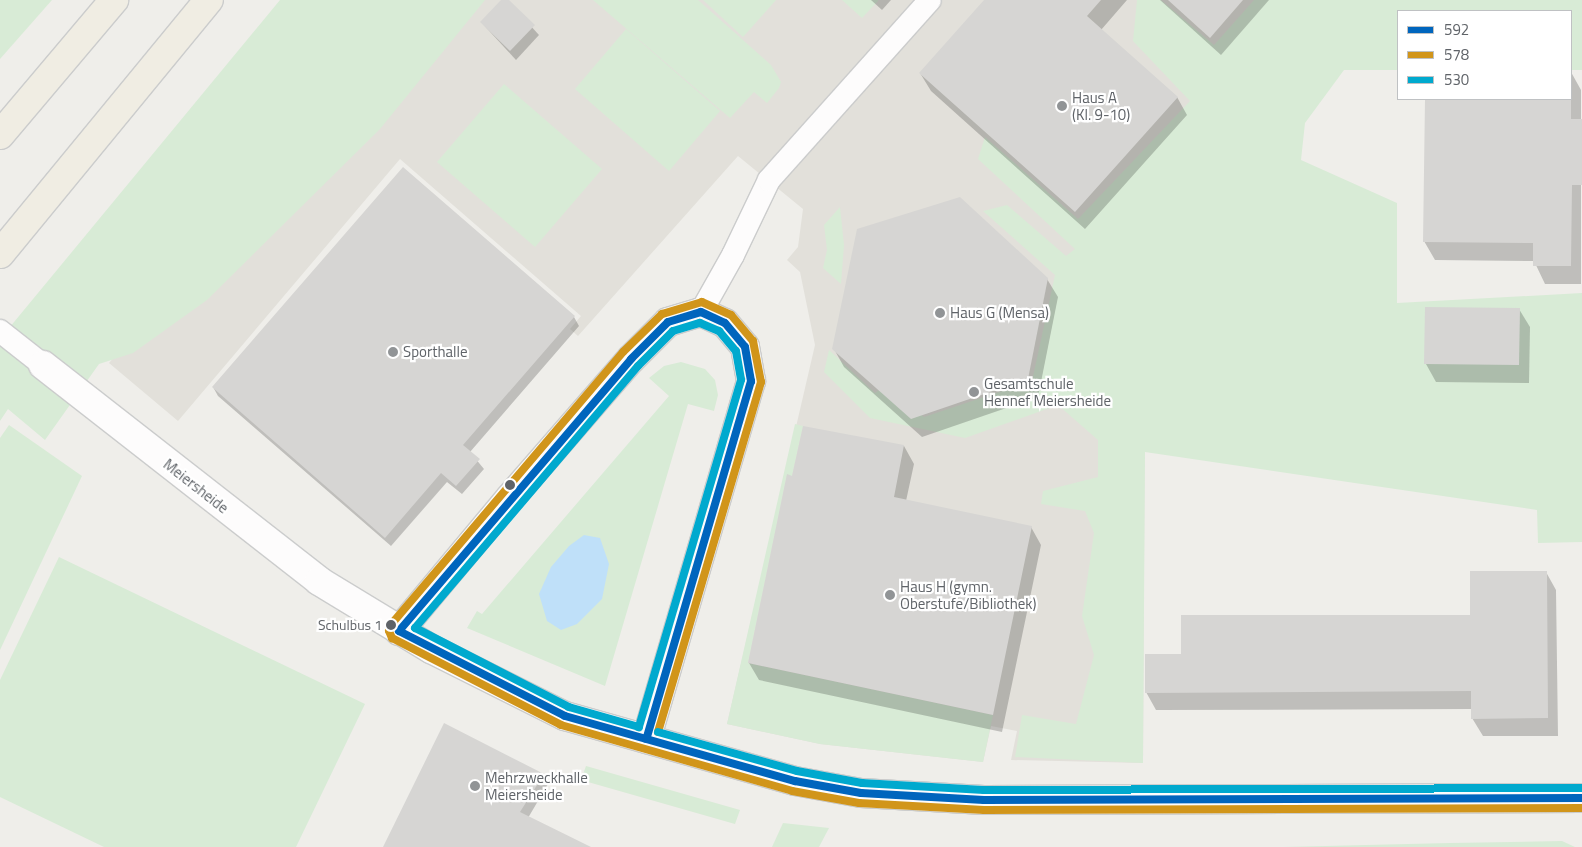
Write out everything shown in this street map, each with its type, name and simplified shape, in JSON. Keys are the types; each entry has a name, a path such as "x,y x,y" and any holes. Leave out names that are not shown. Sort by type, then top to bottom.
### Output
{"highway":[{"path":"0,135 114,0"},
{"path":"0,254 210,0"}],"street":[{"path":"399,631 510,498 631,359 668,322 701,312 725,323 745,347 751,381 646,739"},
{"name":"Meiersheide","path":"43,365 319,581 399,631 565,716 795,781 861,793 984,800 1582,798"}],"lane":[{"path":"701,312 733,255 769,180 930,0"},
{"name":"Meiersheide","path":"0,331 43,365"}],"shaded area":[{"name":"Gesamtschule Hennef Meiersheide","path":"418,0 1331,0 1145,379 1143,763 1011,760 1017,731 991,726 983,762 820,744 727,724 815,345 800,272 787,260 798,247 803,209 738,156 578,336 570,329 581,316 400,159 178,421 109,363"}],"green space":[{"path":"0,0 52,0 0,59"},
{"path":"280,0 485,0 380,129 207,300 133,353 99,364 45,440 8,409 0,421 0,339"},
{"path":"593,0 698,0 771,65 781,82 779,88 767,103 754,92 730,118"},
{"path":"703,0 776,0 743,37"},
{"path":"842,0 878,0 878,1 862,18"},
{"path":"1137,0 1161,0 1214,45 1254,0 1582,0 1582,70 1572,70 1572,10 1397,10 1397,70 1344,70 1305,123 1301,160 1397,203 1397,303 1582,293 1582,542 1538,543 1537,510 1145,452 1143,763 1015,757 1022,715 1076,724 1094,655 1082,616 1094,533 1085,511 1041,504 1043,491 1098,477 1098,440 1058,405 965,438 870,418 824,372 829,350 875,393 885,386 924,417 1032,381 1055,275 983,211 1007,205 1066,256 1075,249 978,159 985,137 1078,219 1190,101 1133,41"},
{"path":"626,29 720,111 669,171 575,89"},
{"path":"504,84 602,169 535,247 437,162"},
{"path":"840,207 844,245 841,284 823,268 827,250 824,225"},
{"path":"681,362 705,369 715,380 718,395 714,411 688,404 605,686 467,628 477,611 482,614 669,396 649,378 664,366"},
{"path":"795,424 803,426 792,476 787,475 748,663 993,715 983,762 820,744 727,724"},
{"path":"9,425 82,476 0,650 0,438"},
{"path":"59,557 365,704 296,847 104,847 0,797 0,680"},
{"path":"586,766 740,810 735,824 581,780"},
{"path":"783,823 829,828 819,847 772,847"},
{"path":"1562,841 1575,847 1283,847 1450,843"}],"water":[{"path":"584,535 600,538 609,564 602,599 577,624 561,630 547,621 539,594 551,567 569,546"}],"building":[{"path":"501,0 509,0 535,25 510,51 480,22"},
{"name":"Haus A (Kl. 9-10)","path":"984,0 1101,0 1087,16 1178,97 1075,212 919,73"},
{"path":"1168,0 1243,0 1210,38"},
{"path":"1425,100 1571,100 1571,119 1582,119 1582,185 1572,185 1571,266 1533,266 1533,243 1423,242"},
{"name":"Sporthalle","path":"403,167 575,316 463,445 480,459 456,486 441,473 385,538 212,387"},
{"name":"Haus G (Mensa)","path":"960,197 1048,278 1028,379 911,419 832,349 857,229"},
{"path":"1425,307 1520,308 1519,365 1424,364"},
{"name":"Haus H (gymn. Oberstufe/Bibliothek)","path":"803,426 904,445 894,497 1032,526 993,715 748,663 787,474 792,476"},
{"path":"1470,571 1547,571 1548,718 1471,719 1471,691 1145,693 1145,654 1181,654 1181,615 1470,615"},
{"name":"Mehrzweckhalle Meiersheide","path":"444,723 544,774 520,812 591,847 383,847"}],"transit line":[{"name":"578","path":"658,732 761,382 753,341 731,315 702,302 662,314 623,352 391,625 389,631 392,638 561,725 792,791 859,803 984,810 1582,808"},
{"name":"592","path":"399,631 631,359 668,322 701,312 725,323 745,347 751,381 646,739"},
{"name":"530","path":"700,323 719,331 736,351 741,380 639,727 569,707 415,628 638,366 673,331 700,323"},
{"name":"592","path":"399,631 565,716 795,781 861,793 984,800 1582,798"},
{"name":"530","path":"658,732 797,771 862,783 984,790 1582,788"}],"place":[{"name":"Haus A (Kl. 9-10)","path":"1062,106"},
{"name":"Haus G (Mensa)","path":"940,313"},
{"name":"Sporthalle","path":"393,352"},
{"name":"Gesamtschule Hennef Meiersheide","path":"974,392"},
{"name":"Haus H (gymn. Oberstufe/Bibliothek)","path":"890,595"},
{"name":"Schulbus 1","path":"391,625"},
{"name":"Mehrzweckhalle Meiersheide","path":"475,786"}]}
